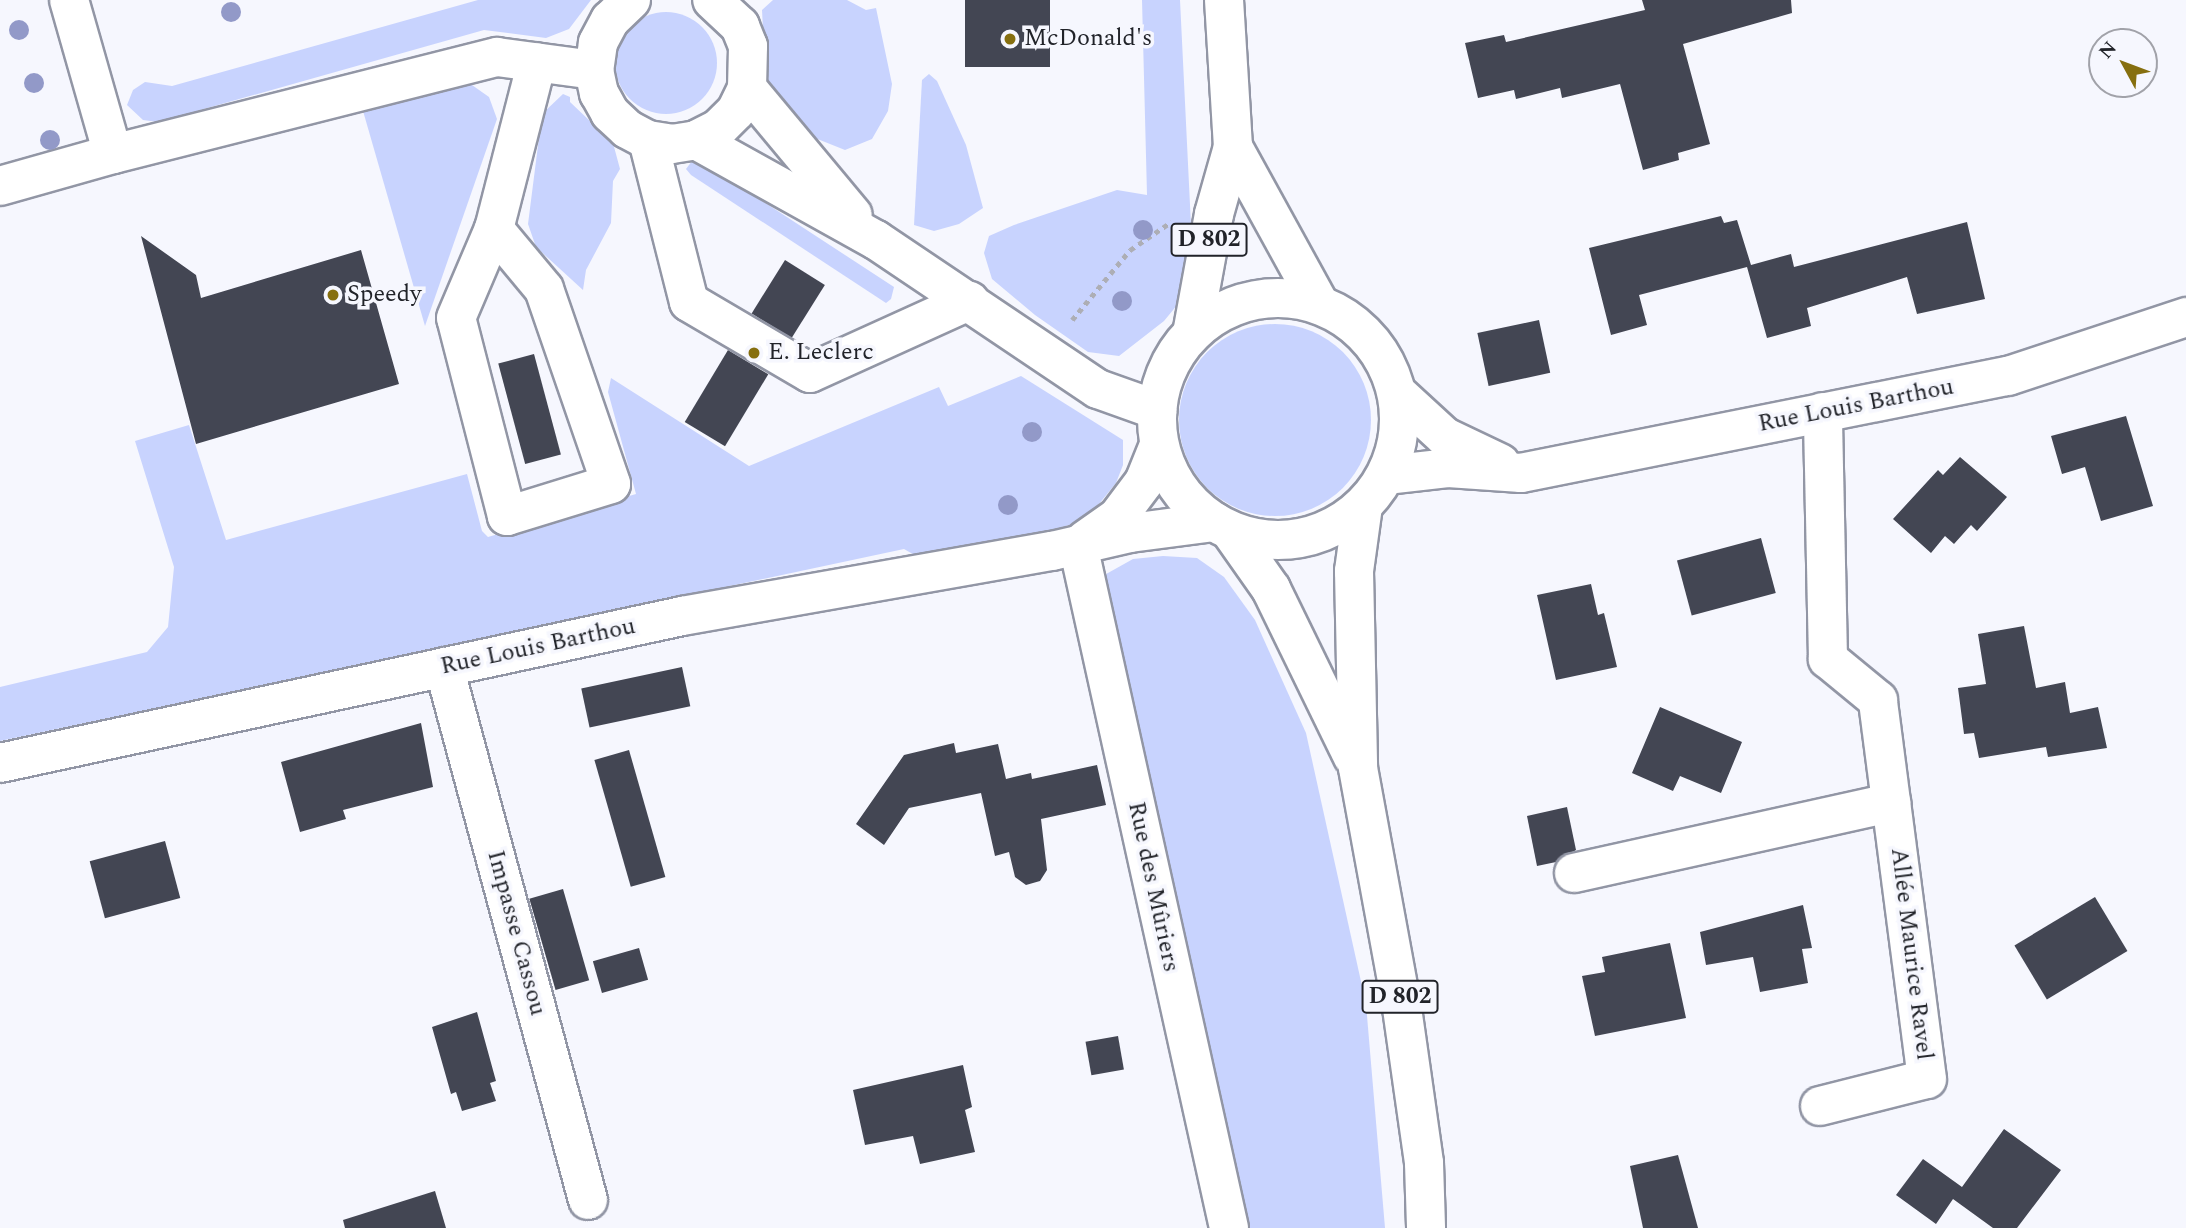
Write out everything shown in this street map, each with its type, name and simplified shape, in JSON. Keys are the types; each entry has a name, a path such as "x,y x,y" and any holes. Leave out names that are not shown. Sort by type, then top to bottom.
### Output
{"street":[{"path":"69,0 113,154"},
{"path":"631,0 610,20 598,43 594,70 610,113 648,140 672,144 696,140 718,129 736,111 747,88 748,46 725,3"},
{"name":"D 802","path":"1192,334 1214,214 1233,147 1224,0"},
{"path":"0,186 113,154 497,57 594,70"},
{"path":"494,229 544,289 611,484 507,516 456,318 494,229 537,62"},
{"path":"747,88 822,182 876,240"},
{"path":"648,140 689,302 810,373 969,302"},
{"path":"696,140 876,240 1158,427"},
{"name":"D 802","path":"1233,147 1320,305"},
{"path":"1286,298 1320,305 1355,325 1382,355 1397,393 1398,435 1386,475 1363,506 1335,527 1301,539 1265,540 1222,527 1198,511 1173,481 1158,427 1174,356 1192,334 1220,313 1251,301 1286,298"},
{"name":"Rue Louis Barthou","path":"1386,475 1448,468 1521,473 2008,376 2186,317"},
{"path":"1397,393 1445,437 1521,473"},
{"name":"Allée Maurice Ravel","path":"1820,1106 1927,1079 1878,701 1828,659 1823,412"},
{"name":"Rue Louis Barthou","path":"1078,545 1117,518 1144,482 1158,427"},
{"name":"D 802","path":"1363,506 1354,571 1358,768 1404,1021 1424,1163 1426,1228"},
{"name":"D 802","path":"1222,527 1271,589 1358,768"},
{"name":"Rue Louis Barthou","path":"0,764 682,616 1078,545 1222,527"},
{"name":"Rue des Mûriers","path":"1078,545 1228,1228"},
{"name":"Impasse Cassou","path":"444,667 588,1200"},
{"path":"1574,873 1891,803"}],"path":[{"path":"1052,357 1074,316 1130,250 1161,226 1214,214"}],"shaded area":[{"path":"478,0 591,0 569,29 546,38 484,30 158,122 143,120 127,105 133,90 145,82 172,86"},
{"path":"773,0 847,0 866,10 876,8 892,84 888,111 872,139 845,150 810,136 766,88 762,10"},
{"path":"1142,0 1180,0 1193,266 1178,304 1164,321 1119,356 1088,352 1035,315 992,279 984,253 989,236 1014,225 1117,190 1147,195"},
{"path":"666,12 685,16 702,27 713,44 717,63 713,82 702,99 685,110 666,114 647,110 630,99 619,82 615,63 619,44 630,27 647,16"},
{"path":"929,74 937,81 966,145 983,208 959,224 934,231 914,225 922,80"},
{"path":"462,78 489,97 497,119 425,326 361,104"},
{"path":"563,94 570,97 570,102 613,143 620,169 613,181 611,223 586,270 583,290 536,247 528,224 542,114"},
{"path":"695,157 894,287 891,299 886,303 691,175 686,169"},
{"path":"1275,324 1312,332 1343,352 1363,383 1371,420 1363,457 1343,488 1312,508 1275,516 1238,508 1207,488 1187,457 1179,420 1187,383 1207,352 1238,332"},
{"path":"1021,376 1123,440 1123,465 1116,483 1086,520 1025,538 918,557 904,549 0,741 0,687 147,652 168,627 174,567 135,441 189,425 226,540 467,474 482,531 488,537 636,494 608,392 611,378 749,466 939,387 948,406"},
{"path":"1163,556 1197,558 1224,577 1255,620 1306,733 1366,1004 1385,1228 1247,1228 1099,578 1133,559"}],"building":[{"name":"McDonald's","path":"965,0 1050,0 1050,67 965,67"},
{"path":"1642,0 1791,0 1792,13 1683,44 1710,144 1678,153 1679,160 1643,170 1620,84 1562,98 1560,88 1516,99 1514,90 1478,98 1465,43 1504,35 1506,42 1645,10"},
{"path":"1721,216 1724,223 1737,220 1751,265 1791,254 1794,267 1967,222 1985,299 1917,314 1907,277 1807,308 1811,326 1767,338 1747,267 1639,295 1647,325 1611,335 1589,248"},
{"path":"141,236 196,275 201,298 361,250 399,384 196,444"},
{"path":"785,260 825,285 791,338 752,313"},
{"path":"1539,320 1550,373 1489,386 1477,333"},
{"path":"728,350 768,374 725,446 685,422"},
{"path":"534,354 561,454 525,464 498,364"},
{"path":"2126,416 2153,506 2101,521 2085,467 2062,474 2051,436"},
{"path":"1960,457 2007,497 1977,531 1971,525 1954,544 1945,536 1931,553 1893,519 1938,470 1943,475"},
{"path":"1761,538 1776,593 1692,616 1677,561"},
{"path":"1591,584 1598,615 1604,613 1617,667 1556,680 1537,595"},
{"path":"2024,626 2036,688 2065,682 2070,713 2098,707 2107,748 2048,757 2046,747 1979,758 1974,733 1964,734 1958,688 1986,684 1978,634"},
{"path":"682,667 690,706 590,728 581,688"},
{"path":"1660,707 1742,742 1721,793 1680,776 1673,791 1632,773"},
{"path":"421,723 433,787 343,810 346,819 300,832 281,762"},
{"path":"954,743 956,753 998,744 1006,779 1031,773 1032,779 1097,765 1106,805 1041,819 1047,870 1040,881 1026,885 1015,877 1009,852 995,856 981,793 909,808 884,845 856,824 904,755"},
{"path":"629,750 665,877 631,887 594,760"},
{"path":"1567,807 1576,850 1556,862 1537,866 1527,816"},
{"path":"165,841 180,898 105,918 90,861"},
{"path":"563,889 589,980 556,990 529,899"},
{"path":"2095,897 2127,951 2047,999 2014,945"},
{"path":"1803,905 1812,948 1802,949 1808,983 1760,992 1753,957 1706,965 1700,932"},
{"path":"1670,943 1686,1018 1595,1036 1582,976 1605,972 1602,957"},
{"path":"639,948 648,980 602,993 593,961"},
{"path":"477,1012 496,1081 490,1083 496,1101 462,1111 456,1092 451,1094 432,1027"},
{"path":"1118,1036 1124,1069 1091,1075 1086,1042"},
{"path":"963,1065 972,1107 965,1110 975,1152 920,1164 913,1136 865,1145 853,1090"},
{"path":"2004,1129 2061,1170 2017,1228 1993,1228 1953,1199 1936,1224 1896,1195 1923,1159 1962,1187"},
{"path":"1678,1155 1698,1228 1643,1228 1630,1166"},
{"path":"435,1191 446,1228 345,1228 343,1220"}],"place":[{"name":"McDonald's","path":"1010,39"},
{"name":"Speedy","path":"333,295"},
{"name":"E. Leclerc","path":"754,353"}]}
